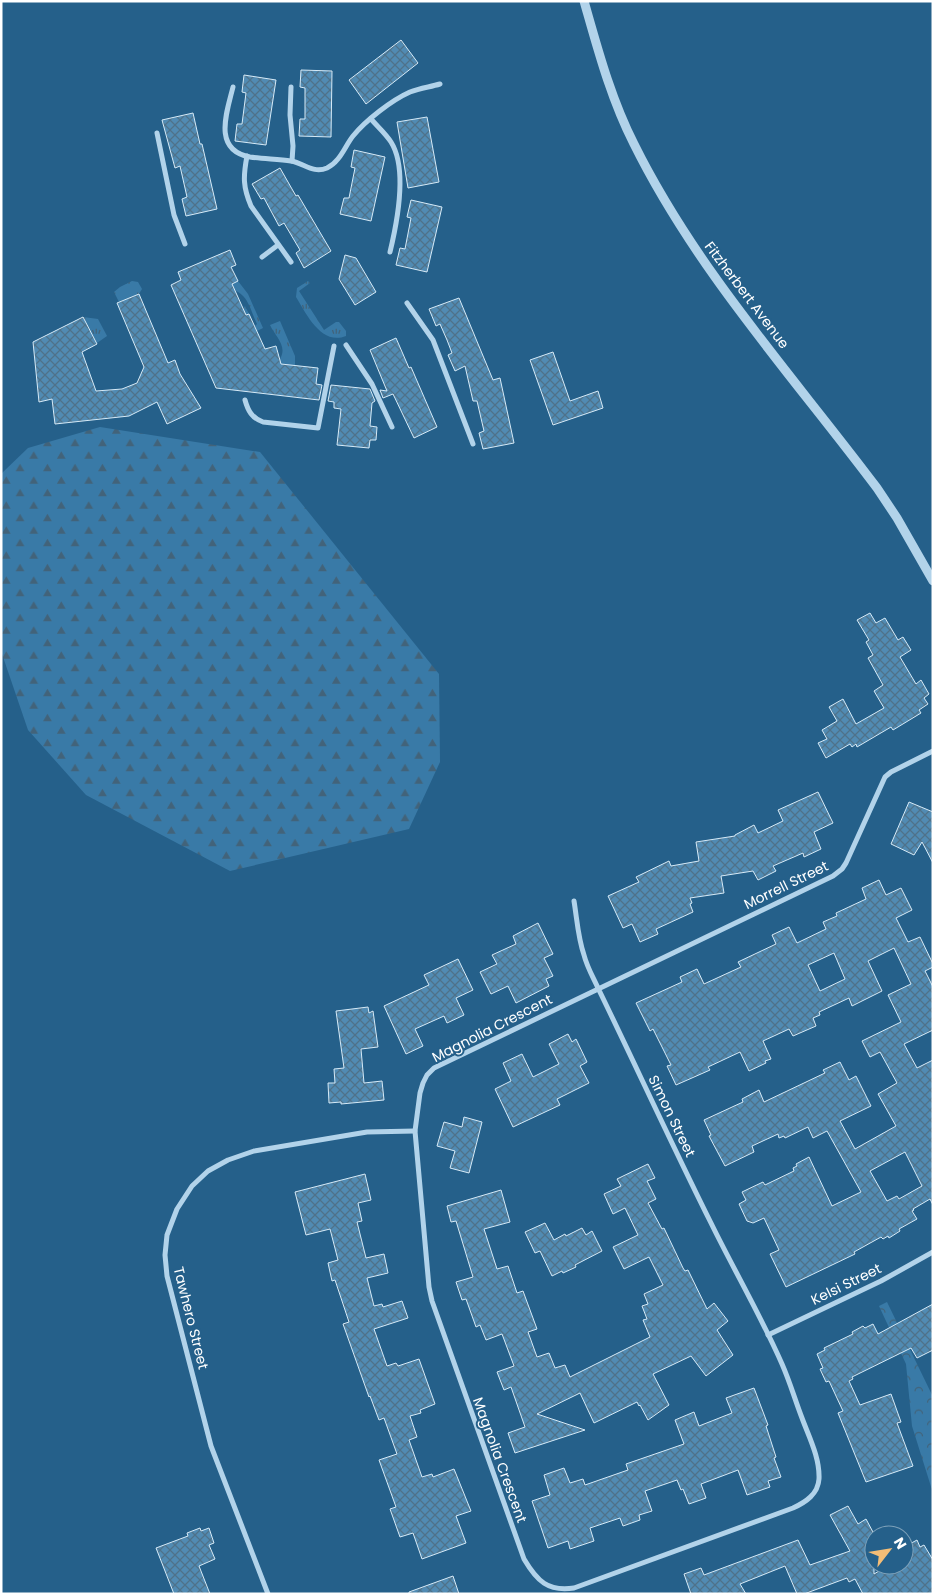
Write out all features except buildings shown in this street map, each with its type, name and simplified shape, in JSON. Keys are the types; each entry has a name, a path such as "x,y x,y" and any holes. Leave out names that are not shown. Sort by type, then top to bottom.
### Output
{"street":[{"name":"Fitzherbert Avenue","path":"584,1 606,79 634,143 687,238 739,311 877,488 897,518 933,581"},
{"path":"233,87 226,118 225,137 232,148 247,156 292,161 312,170 330,166 336,161 356,133 401,96 412,91 440,84"},
{"path":"291,87 292,161"},
{"path":"371,119 392,143 398,161 400,202 390,252"},
{"path":"157,133 174,215 185,244"},
{"path":"247,156 244,177 251,206 291,262"},
{"path":"262,257 278,244"},
{"path":"407,303 433,340 473,444"},
{"path":"346,345 372,384 392,427"},
{"path":"245,400 250,414 255,419 263,422 318,428 334,346"},
{"name":"Morrell Street","path":"598,988 838,872 846,863 885,777 891,772 933,752"},
{"name":"Simon Street","path":"574,901 584,957 711,1223 768,1335"},
{"name":"Magnolia Crescent","path":"598,988 434,1068 427,1075 420,1093 414,1132 429,1288 436,1314 524,1559 541,1582 551,1588 564,1590 574,1588 808,1501 818,1485 818,1466 783,1366 768,1335"},
{"name":"Tawhero Street","path":"268,1594 211,1446 167,1276 165,1256 167,1235 177,1209 192,1186 208,1171 228,1160 254,1151 367,1132 414,1132"},
{"name":"Kelsi Street","path":"768,1335 881,1280 933,1252"}],"green space":[{"path":"132,281 138,282 142,289 139,294 119,302 114,292"},
{"path":"238,281 248,294 263,328 257,331 255,326 257,324 244,297 229,289 242,311 245,306 249,314 223,325 209,294"},
{"path":"308,281 310,283 299,291 324,330 339,322 346,331 346,336 337,338 329,336 315,326 310,319 296,297 297,288"},
{"path":"83,317 98,319 107,336 97,343"},
{"path":"280,321 295,356 295,366 237,359 264,344 264,348 252,355 277,361 280,359 283,350 282,345 270,325"},
{"path":"100,427 260,452 439,674 440,762 409,829 230,871 86,795 28,730 1,651 1,474 28,448"},
{"path":"887,1302 933,1397 933,1493 912,1426 906,1364 879,1306"}]}
